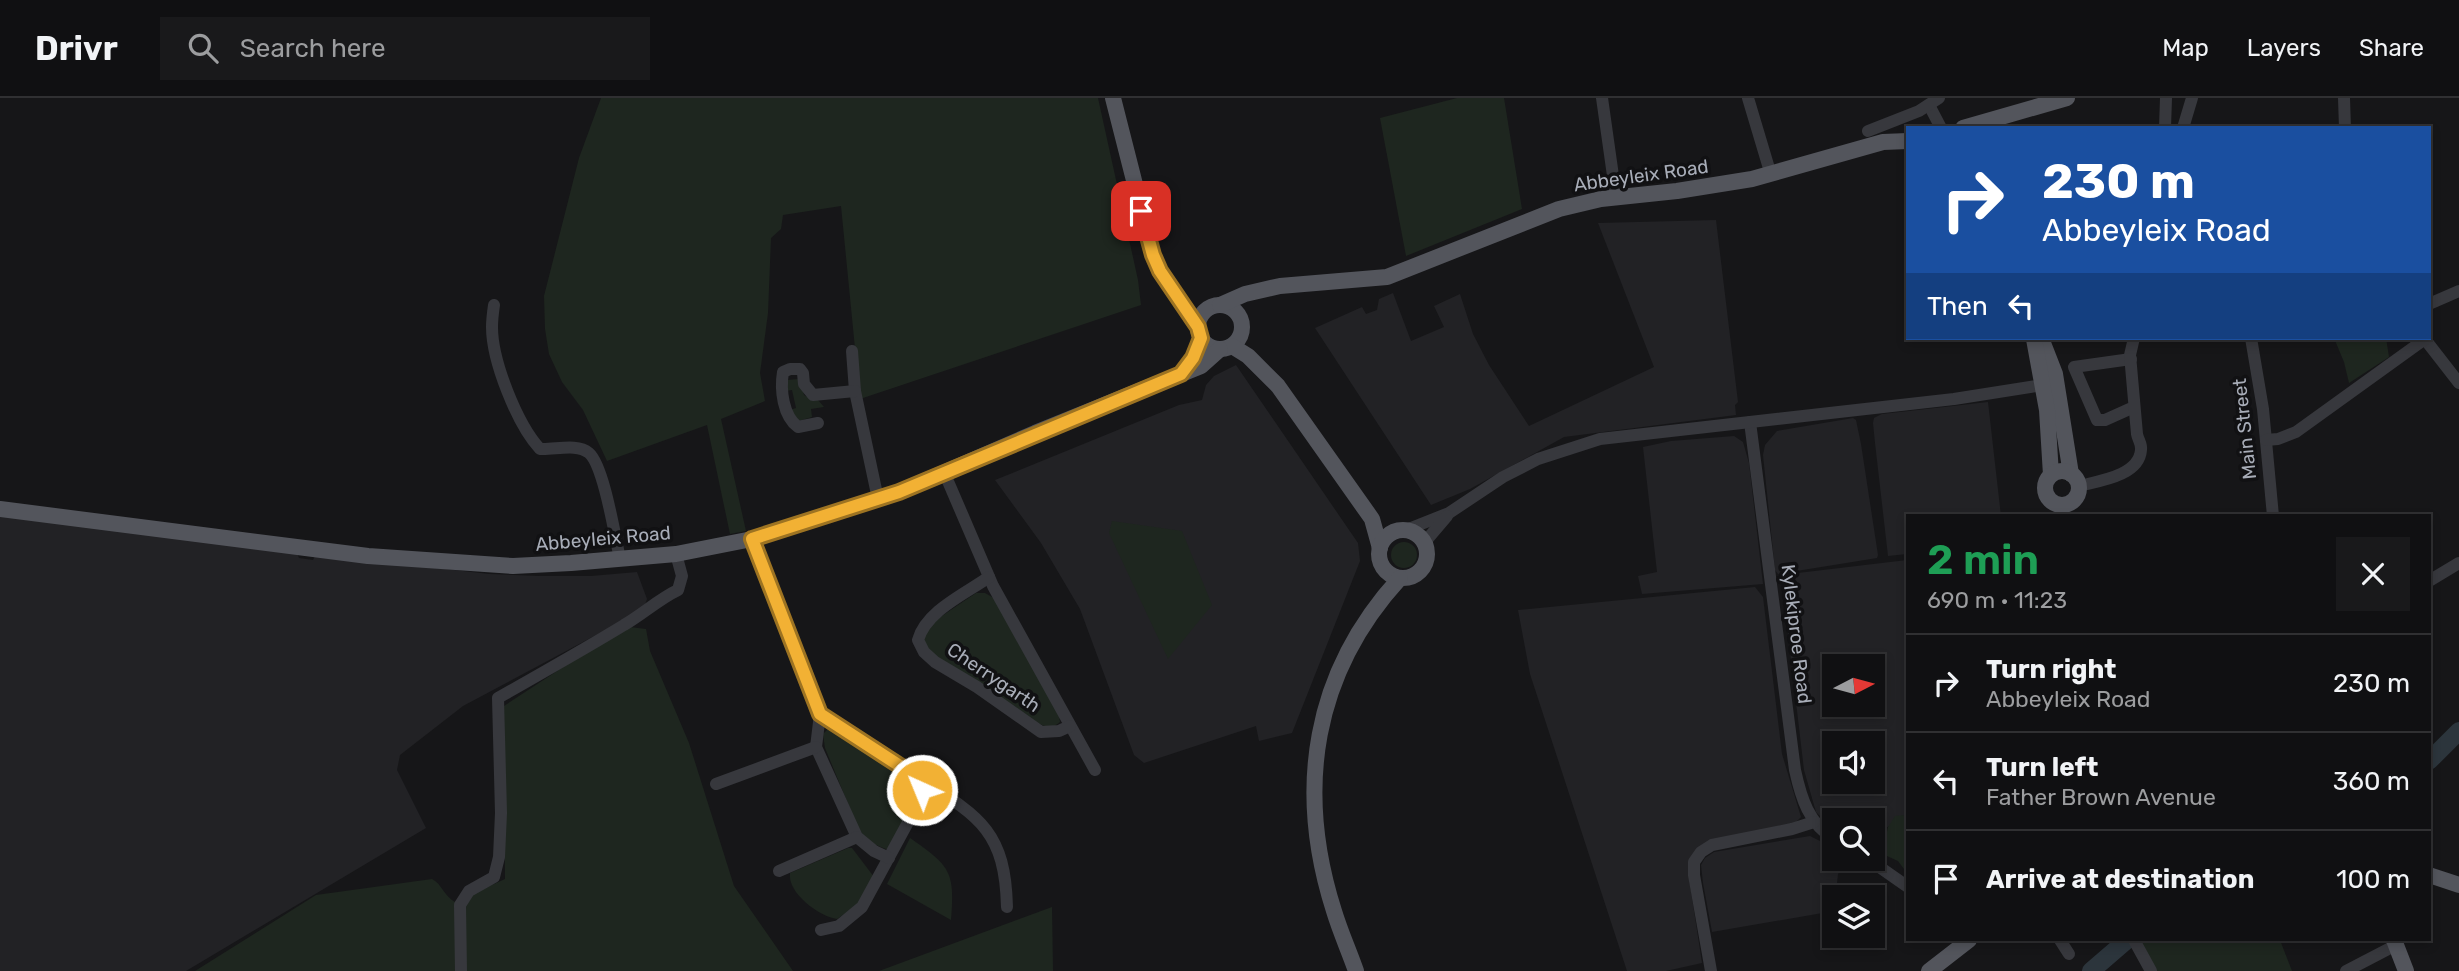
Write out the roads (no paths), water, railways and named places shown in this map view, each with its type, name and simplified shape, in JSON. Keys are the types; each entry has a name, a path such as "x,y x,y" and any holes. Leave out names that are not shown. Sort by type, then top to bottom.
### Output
{"main road":[{"path":"1113,98 1153,255 1160,271 1210,346 1226,348 1248,356 1266,372"},
{"path":"1978,125 2067,98"},
{"name":"Abbeyleix Road","path":"1215,307 1245,294 1300,283 1387,277 1545,213 1616,197 1676,191 1772,174 1883,142 1906,141"},
{"path":"1226,348 1240,338 1250,303 1264,291"},
{"path":"1179,296 1215,307 1231,308 1266,372 1372,519 1382,565 1377,603"},
{"path":"1181,374 1193,358 1200,333 1201,316 1215,307"},
{"path":"2034,340 2050,435 2050,475 2045,489 2053,509 2063,505 2074,494"},
{"path":"2042,340 2055,374 2060,397 2074,494"},
{"name":"Abbeyleix Road","path":"0,509 368,556 513,566 676,554 752,539 878,499 1201,366 1226,348"},
{"path":"2050,475 2061,471 2074,494"},
{"path":"1372,519 1417,535 1424,543 1427,555 1421,570 1411,577 1400,578 1389,574 1382,565"},
{"path":"1380,548 1385,538 1401,531"},
{"path":"1356,971 1334,911 1317,841 1314,771 1322,720 1351,643 1377,603 1400,578"},
{"path":"2431,876 2459,884"},
{"path":"1929,971 1961,942"},
{"path":"2395,943 2406,971"}],"street":[{"path":"1602,98 1616,197"},
{"path":"1748,98 1772,174"},
{"path":"2165,126 2166,98"},
{"path":"2184,126 2192,98"},
{"path":"2344,98 2345,126"},
{"path":"1868,131 1919,111 1934,102 1940,126"},
{"path":"2431,303 2459,291"},
{"path":"495,304 492,328 498,361 523,423 540,449 575,447 589,453 599,470 620,559"},
{"path":"2074,494 2116,476 2137,463 2142,446 2137,434 2134,407 2131,359 2134,340"},
{"name":"Main Street","path":"2251,340 2259,378 2273,514"},
{"path":"2266,440 2278,439 2296,432 2423,340"},
{"path":"2425,340 2459,383"},
{"path":"852,351 855,391 878,499"},
{"path":"2131,359 2074,367 2096,420 2105,420 2134,407"},
{"path":"817,423 798,427 787,414 783,399 783,372 800,369 804,384 813,395 855,391"},
{"path":"1401,531 1449,513 1503,477 1538,459 1586,442 1649,432 1966,397 2043,385"},
{"name":"Kylekiproe Road","path":"1751,422 1792,751 1799,788 1814,822 1822,829"},
{"name":"Cherrygarth","path":"944,472 989,577 1095,770"},
{"path":"1424,543 1449,513"},
{"path":"752,539 820,714 816,747 857,837 874,851 889,858"},
{"path":"461,971 460,905 469,891 494,877 499,857 501,813 498,698 613,632 678,590 682,576 676,554"},
{"path":"2431,580 2459,563"},
{"name":"Cherrygarth","path":"989,577 934,615 921,628 918,640 923,652 1041,732 1059,731 1070,726"},
{"path":"820,714 968,811 987,829 1001,856 1007,907"},
{"path":"716,784 816,747"},
{"path":"821,930 839,926 862,907 919,802 922,790 920,779"},
{"path":"1712,971 1694,875 1694,862 1701,852 1720,842 1792,829 1814,822"},
{"path":"779,871 857,837"},
{"path":"1885,871 1906,886"},
{"path":"2061,941 2069,954"},
{"path":"2134,941 2151,971"},
{"path":"2346,971 2395,943"}],"waterway":[{"path":"2431,759 2459,731"},
{"path":"2091,971 2126,941"}]}
